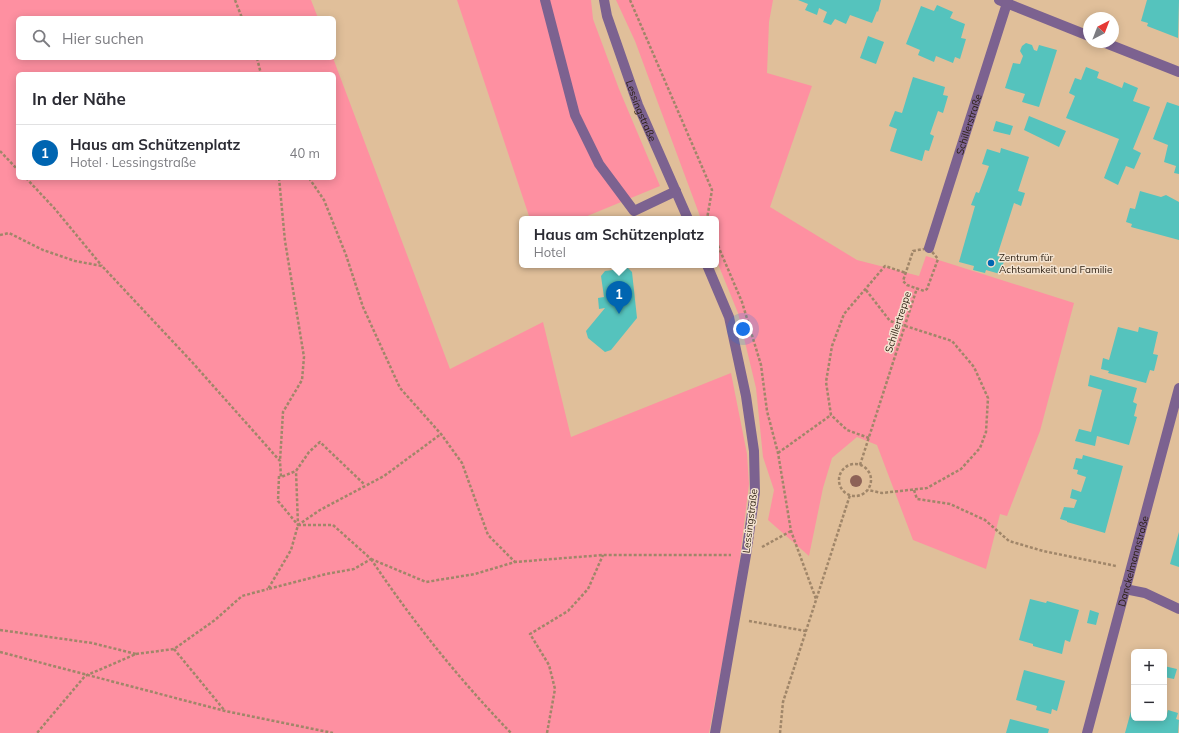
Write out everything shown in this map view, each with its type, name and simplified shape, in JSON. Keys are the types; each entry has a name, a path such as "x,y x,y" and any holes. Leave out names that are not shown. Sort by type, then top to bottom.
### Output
{"street":[{"path":"545,0 575,115 599,164 634,211 676,191"},
{"name":"Lessingstraße","path":"604,0 607,16 638,104 687,216"},
{"path":"1004,1 1083,34"},
{"name":"Schillerstraße","path":"929,248 1004,1"},
{"path":"1118,48 1179,72"},
{"name":"Lessingstraße","path":"708,268 729,317 746,396 754,451 755,492 746,555 715,733"},
{"name":"Danckelmannstraße","path":"1087,733 1179,388"},
{"path":"1125,589 1145,593 1179,609"}],"path":[{"path":"235,0 241,16"},
{"path":"630,0 712,190 708,216"},
{"path":"257,60 260,72"},
{"path":"0,151 16,168"},
{"path":"28,180 102,266 192,362 280,461 281,477 296,471 309,452 320,442 366,485"},
{"path":"279,180 285,241 304,357 302,380 283,412 278,501 298,525"},
{"path":"309,180 324,200 346,255 363,306 400,388 441,434 462,463 488,536 515,562"},
{"path":"0,235 9,233 43,250 68,259 102,266"},
{"path":"719,248 742,302 761,365 767,411 778,454 791,532 816,599"},
{"path":"913,251 903,281 907,285 924,290 927,289 932,280"},
{"path":"869,438 847,430 831,415 826,382 832,346 844,314 885,266 906,273"},
{"name":"Schillertreppe","path":"860,465 917,288"},
{"path":"866,290 890,321 952,341 974,368 988,398 986,432 980,448 961,469 927,488 882,493 868,490"},
{"path":"778,454 831,415"},
{"path":"298,525 320,510 384,476 441,434"},
{"path":"849,465 860,465 868,470 870,475 870,485 868,490 860,496 850,495 842,488 839,478 841,473 849,465"},
{"path":"268,589 291,550 298,525 296,471"},
{"path":"914,490 917,499 950,504 985,520 1009,541 1130,569"},
{"path":"780,733 783,702 850,495"},
{"path":"298,525 333,524 371,558 401,604 440,654 475,695 511,733"},
{"path":"371,558 426,582 475,574 515,562 603,555 746,555 791,532"},
{"path":"547,733 555,689 549,666 530,634 568,611 588,588 603,555"},
{"path":"37,733 85,676 136,654 174,650 216,620 242,596 326,574 354,569 371,558"},
{"path":"735,618 806,631"},
{"path":"0,630 92,643 136,654"},
{"path":"174,650 225,711"},
{"path":"0,652 85,676 225,711 333,733"}],"shaded area":[{"path":"0,0 311,0 317,16 16,16 16,60 334,60 450,369 543,322 571,437 731,373 747,454 749,484 736,590 709,733 0,733"},
{"path":"457,0 591,0 593,19 619,89 660,186 587,216 529,216"},
{"path":"616,0 773,0 769,22 767,73 812,86 770,207 857,260 919,276 926,256 1074,303 1040,431 1007,516 1000,514 986,569 913,540 877,445 857,437 832,458 823,488 809,556 768,520 774,490 763,457 756,388 738,313 719,266 719,216 700,216 635,41"}],"building":[{"path":"798,0 881,0 878,12 877,11 872,23 850,15 846,24 835,19 831,25 823,22 827,12 819,8 817,15 805,10 808,4"},
{"path":"1147,0 1179,0 1178,38 1147,26 1148,23 1141,21"},
{"path":"937,5 953,12 950,18 965,24 961,38 966,39 960,59 955,57 953,63 936,56 934,62 918,55 920,50 906,44 921,6 934,11"},
{"path":"868,36 884,42 876,64 860,58"},
{"path":"1026,43 1032,45 1034,50 1037,51 1039,45 1057,50 1039,107 1022,102 1025,94 1005,88 1013,63 1020,64 1023,56 1020,51 1022,46"},
{"path":"1086,67 1099,72 1097,78 1122,88 1124,82 1138,88 1133,101 1150,107 1133,149 1141,153 1134,169 1126,166 1118,185 1104,178 1119,139 1066,118 1075,96 1069,93 1075,78 1081,80"},
{"path":"913,77 945,87 943,95 948,96 943,113 938,111 930,134 934,136 929,151 925,150 922,161 890,151 897,129 889,126 895,111 902,113"},
{"path":"1167,102 1179,106 1179,174 1174,173 1176,166 1164,162 1168,145 1153,139"},
{"path":"1029,116 1066,131 1059,147 1024,130"},
{"path":"996,121 1013,126 1010,135 993,131"},
{"path":"1001,148 1029,157 1018,191 1025,193 1021,206 1014,203 997,256 1005,258 1000,274 986,270 985,273 973,270 974,266 959,262 975,206 971,205 976,192 979,193 989,166 982,164 987,149 1000,153"},
{"path":"1140,191 1161,197 1166,195 1179,202 1179,240 1131,227 1132,224 1126,222 1130,208 1135,209"},
{"path":"628,268 632,272 637,318 611,350 605,352 588,338 586,331 605,308 599,309 598,298 604,297 601,276 605,271"},
{"path":"1118,327 1138,332 1139,327 1158,332 1153,354 1158,355 1154,371 1150,370 1146,383 1108,373 1109,371 1101,369 1103,358 1109,360"},
{"path":"1090,375 1137,388 1133,402 1137,404 1134,416 1137,417 1129,445 1097,436 1095,446 1075,441 1079,429 1091,432 1102,390 1088,386"},
{"path":"1083,455 1123,466 1105,533 1060,519 1064,507 1074,508 1077,500 1070,498 1072,489 1081,492 1086,477 1077,474 1078,470 1073,469 1076,458 1082,459"},
{"path":"1179,532 1179,567 1170,564"},
{"path":"1030,599 1046,603 1047,601 1079,610 1070,642 1065,640 1062,654 1033,646 1033,644 1019,640"},
{"path":"1090,610 1099,613 1096,625 1087,623"},
{"path":"1167,667 1177,669 1174,679 1167,678"},
{"path":"1024,670 1065,681 1057,711 1052,709 1051,714 1036,710 1037,706 1016,700"},
{"path":"1168,710 1178,713 1176,719 1179,720 1178,733 1125,733 1131,711 1131,721 1167,721"},
{"path":"1010,719 1049,729 1048,733 1006,733"}],"place":[{"name":"Zentrum für Achtsamkeit und Familie","path":"991,263"},
{"name":"Haus am Schützenplatz","path":"619,314"}]}
